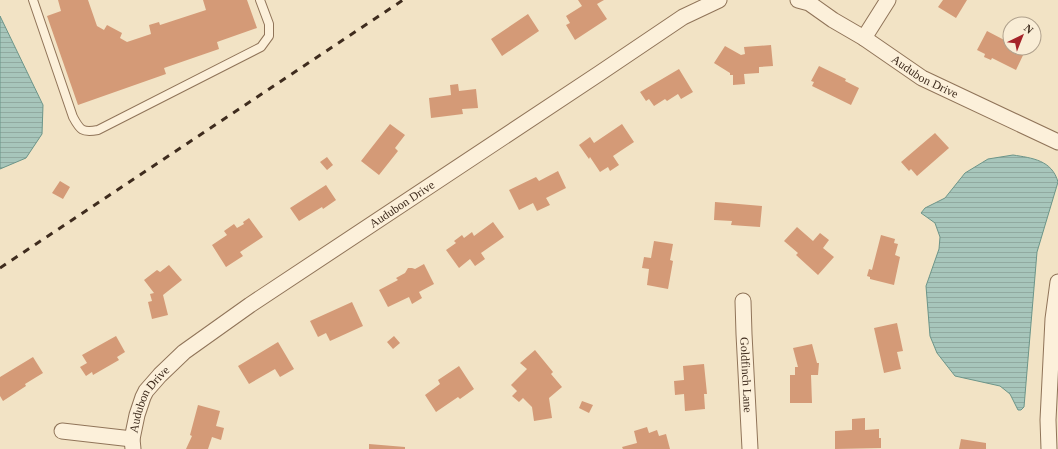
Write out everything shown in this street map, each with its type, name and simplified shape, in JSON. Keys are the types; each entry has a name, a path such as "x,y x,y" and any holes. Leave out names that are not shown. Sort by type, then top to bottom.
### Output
{"street":[{"name":"Audubon Drive","path":"132,444 137,415 146,391 184,352 265,294 683,17 719,0"},
{"name":"Audubon Drive","path":"798,0 809,3 833,20 864,38 922,78 1058,142"},
{"path":"864,38 888,0"},
{"path":"1049,449 1048,420 1052,319 1058,282"},
{"name":"Goldfinch Lane","path":"743,301 750,449"},
{"path":"62,431 132,444"}],"lane":[{"path":"33,0 72,117 82,130 88,132 98,130 261,47 269,36 269,24 260,0"}],"water":[{"path":"0,16 43,105 42,134 26,158 0,169"},
{"path":"1013,155 1040,161 1051,169 1058,182 1037,252 1024,407 1021,410 1018,410 1010,394 1000,386 955,376 937,353 930,336 926,286 939,249 940,237 935,223 921,213 925,208 945,198 965,173 988,159"}],"building":[{"path":"58,0 88,0 97,26 104,30 107,25 122,33 120,38 127,42 151,34 149,25 159,22 160,25 206,10 203,0 247,0 257,28 217,42 219,49 164,68 166,74 78,105 47,16 61,11"},
{"path":"578,0 604,0 597,4 607,19 575,40 566,25 570,23 566,16 582,6"},
{"path":"943,0 967,0 956,18 938,7"},
{"path":"528,14 539,31 502,56 491,39"},
{"path":"987,31 1002,39 1002,56 1023,56 1016,70 992,58 991,60 984,57 985,54 977,50"},
{"path":"771,45 773,66 759,67 759,73 744,74 745,84 733,85 733,75 730,75 730,73 714,63 725,46 741,55 745,54 744,47"},
{"path":"819,66 846,79 845,81 859,88 851,105 812,86 814,82 811,81"},
{"path":"679,69 693,92 681,99 678,94 667,101 665,99 654,106 649,99 646,101 640,92"},
{"path":"458,84 459,91 476,89 478,108 462,109 463,114 431,118 429,98 451,95 450,85"},
{"path":"390,124 405,135 395,148 398,151 379,175 361,161"},
{"path":"622,124 634,142 613,156 619,165 610,171 608,167 600,172 590,157 589,159 579,145 590,137 594,143"},
{"path":"935,133 949,148 917,176 911,169 909,171 901,162"},
{"path":"327,157 333,165 327,170 320,162"},
{"path":"558,171 566,188 546,198 550,205 537,211 533,203 519,210 509,190 536,177 539,181"},
{"path":"60,181 70,187 63,199 52,193"},
{"path":"326,185 336,200 323,209 322,207 299,221 290,208"},
{"path":"715,202 762,206 760,227 731,225 732,221 714,220"},
{"path":"249,218 263,237 240,252 243,256 226,267 212,245 227,235 224,231 234,224 237,228 244,224 243,222"},
{"path":"493,222 504,237 481,253 485,259 475,266 470,259 459,268 446,250 456,243 454,241 462,235 464,238 472,232 474,236"},
{"path":"797,227 813,241 820,233 829,240 823,248 834,257 818,275 796,255 798,253 784,241"},
{"path":"881,235 895,239 894,243 898,244 895,255 900,257 894,285 870,279 870,277 867,276 869,269 872,270"},
{"path":"654,241 673,244 670,260 673,261 668,289 647,285 649,269 642,268 644,257 651,258"},
{"path":"424,264 434,284 419,292 422,298 412,304 409,297 388,307 379,290 398,280 396,278 405,273 408,268 415,269"},
{"path":"169,265 182,280 163,295 168,315 152,319 148,302 152,301 150,294 154,293 144,280 157,270 160,272"},
{"path":"352,302 363,326 330,341 326,333 318,337 310,321"},
{"path":"897,323 903,351 897,352 901,369 884,373 874,328"},
{"path":"116,336 125,352 117,357 119,360 93,375 92,372 86,376 80,367 87,363 82,355"},
{"path":"394,336 400,343 393,349 387,342"},
{"path":"278,342 294,369 280,377 275,369 249,384 238,366"},
{"path":"812,344 817,363 819,363 818,375 811,375 812,403 790,403 790,375 795,375 795,367 798,367 793,348"},
{"path":"535,350 553,372 551,374 562,387 549,398 552,418 534,421 532,407 523,398 519,402 512,396 517,391 511,385 527,369 520,363"},
{"path":"33,357 43,373 25,384 26,386 3,401 0,396 0,377"},
{"path":"704,364 707,394 704,394 705,409 685,411 684,394 675,395 674,381 684,380 683,366"},
{"path":"459,366 474,389 460,399 458,397 436,412 425,395 440,384 438,380"},
{"path":"582,401 593,405 589,413 579,408"},
{"path":"198,405 220,411 216,426 224,428 221,440 212,437 208,449 186,449 192,436 190,435"},
{"path":"865,418 865,430 879,429 881,448 835,449 835,431 852,430 852,419"},
{"path":"647,427 649,433 657,430 659,436 666,434 670,449 623,449 622,447 637,443 634,431"},
{"path":"961,439 986,443 986,449 959,449"},
{"path":"369,444 405,447 405,449 369,449"}],"railway":[{"path":"0,268 403,0"}]}
